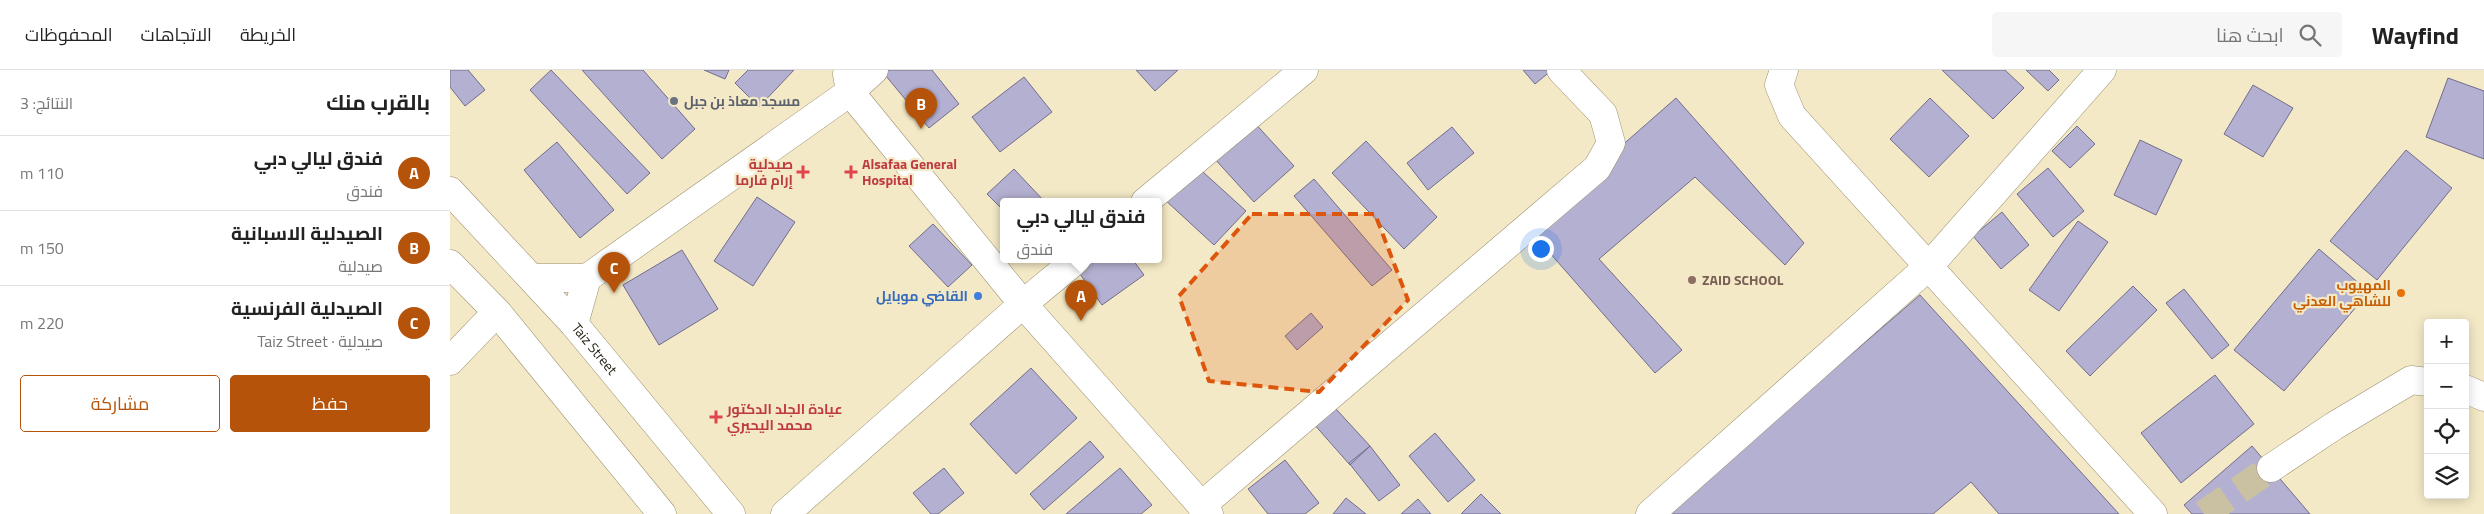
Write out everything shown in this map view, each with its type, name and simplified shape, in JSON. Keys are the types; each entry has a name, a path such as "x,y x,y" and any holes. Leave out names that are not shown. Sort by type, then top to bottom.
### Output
{"main road":[{"path":"534,278 587,278 848,81 874,70"},
{"path":"1150,198 1304,70"},
{"path":"848,81 1023,304 1205,510 1597,168 1611,143 1603,114 1561,70"},
{"path":"1784,70 1779,85 1792,116 2153,514"},
{"path":"1650,514 1929,266 2102,70"},
{"name":"Taiz Street","path":"450,191 534,278 731,514"},
{"path":"785,514 1023,304 1072,263"},
{"path":"450,264 497,312 662,514"},
{"path":"574,324 587,278"},
{"path":"450,361 497,312"},
{"path":"2271,468 2334,426 2412,380 2424,382"},
{"path":"2469,391 2484,397"}],"highlighted area":[{"path":"1252,214 1375,214 1408,300 1319,392 1209,381 1179,296"}],"building":[{"path":"450,70 468,70 485,90 465,106 450,87"},
{"path":"551,70 650,173 627,194 530,90"},
{"path":"582,70 643,70 695,129 662,159"},
{"path":"704,70 729,70 725,79"},
{"path":"748,70 794,70 759,107 735,83"},
{"path":"881,70 932,70 959,104 929,128"},
{"path":"1136,70 1178,70 1155,91"},
{"path":"1523,70 1552,70 1535,84"},
{"path":"1942,70 2005,70 2024,88 1993,119"},
{"path":"2026,70 2049,70 2059,80 2048,91"},
{"path":"1024,77 1052,112 1000,152 972,117"},
{"path":"2448,78 2484,91 2484,159 2426,137"},
{"path":"2253,85 2293,108 2263,157 2224,134"},
{"path":"1676,98 1804,243 1785,265 1695,177 1599,259 1682,350 1655,373 1528,228"},
{"path":"1930,98 1969,136 1929,177 1890,139"},
{"path":"1242,109 1294,166 1254,202 1202,145"},
{"path":"2077,126 2095,144 2070,168 2052,151"},
{"path":"1452,127 1474,153 1428,190 1407,163"},
{"path":"2140,140 2182,160 2156,215 2114,195"},
{"path":"1366,141 1437,217 1404,249 1332,173"},
{"path":"557,142 614,210 580,238 524,170"},
{"path":"2406,150 2452,188 2377,280 2330,241"},
{"path":"1182,153 1246,211 1214,245 1151,187"},
{"path":"2048,168 2084,211 2053,237 2017,194"},
{"path":"1014,169 1041,198 1000,198 1000,207 987,194"},
{"path":"1314,179 1392,270 1372,286 1294,196"},
{"path":"757,197 795,222 753,286 714,261"},
{"path":"2002,212 2029,245 2001,269 1973,236"},
{"path":"2078,221 2108,242 2059,311 2029,290"},
{"path":"933,224 972,265 948,287 909,246"},
{"path":"2319,249 2369,292 2284,391 2234,350"},
{"path":"682,250 718,309 659,345 623,285"},
{"path":"1072,263 1135,263 1144,275 1102,305"},
{"path":"2133,286 2157,310 2090,376 2066,351"},
{"path":"2184,289 2229,345 2212,359 2166,303"},
{"path":"1920,295 2119,514 1999,514 1971,482 1933,514 1666,514"},
{"path":"1311,313 1323,327 1297,350 1285,336"},
{"path":"1031,368 1077,418 1016,474 970,424"},
{"path":"2215,375 2254,424 2181,483 2141,433"},
{"path":"1325,397 1370,446 1350,465 1305,414"},
{"path":"1435,433 1475,480 1448,502 1409,456"},
{"path":"1090,441 1104,457 1044,510 1030,494"},
{"path":"1370,446 1400,485 1379,501 1349,463"},
{"path":"2252,446 2310,514 2192,514 2184,505"},
{"path":"1285,460 1319,503 1305,514 1268,514 1248,489"},
{"path":"944,468 964,493 938,514 931,514 913,493"},
{"path":"1120,468 1152,505 1141,514 1066,514"},
{"path":"1481,494 1501,514 1461,514"},
{"path":"1346,498 1366,514 1333,514"},
{"path":"1418,499 1431,514 1401,514"}],"tunnel":[{"path":"2204,514 2271,468"}],"place":[{"name":"مسجد معاذ بن جبل","path":"674,101"},
{"name":"الصيدلية الاسبانية","path":"921,129"},
{"name":"صيدلية إرام فارما","path":"803,172"},
{"name":"Alsafaa General Hospital","path":"851,172"},
{"name":"ZAID SCHOOL","path":"1692,280"},
{"name":"الصيدلية الفرنسية","path":"614,293"},
{"name":"المهيوب للشاهي العدني","path":"2401,293"},
{"name":"القاضي موبايل","path":"978,296"},
{"name":"فندق ليالي دبي","path":"1081,321"},
{"name":"عيادة الجلد الدكتور محمد اليحيري","path":"716,417"}]}
